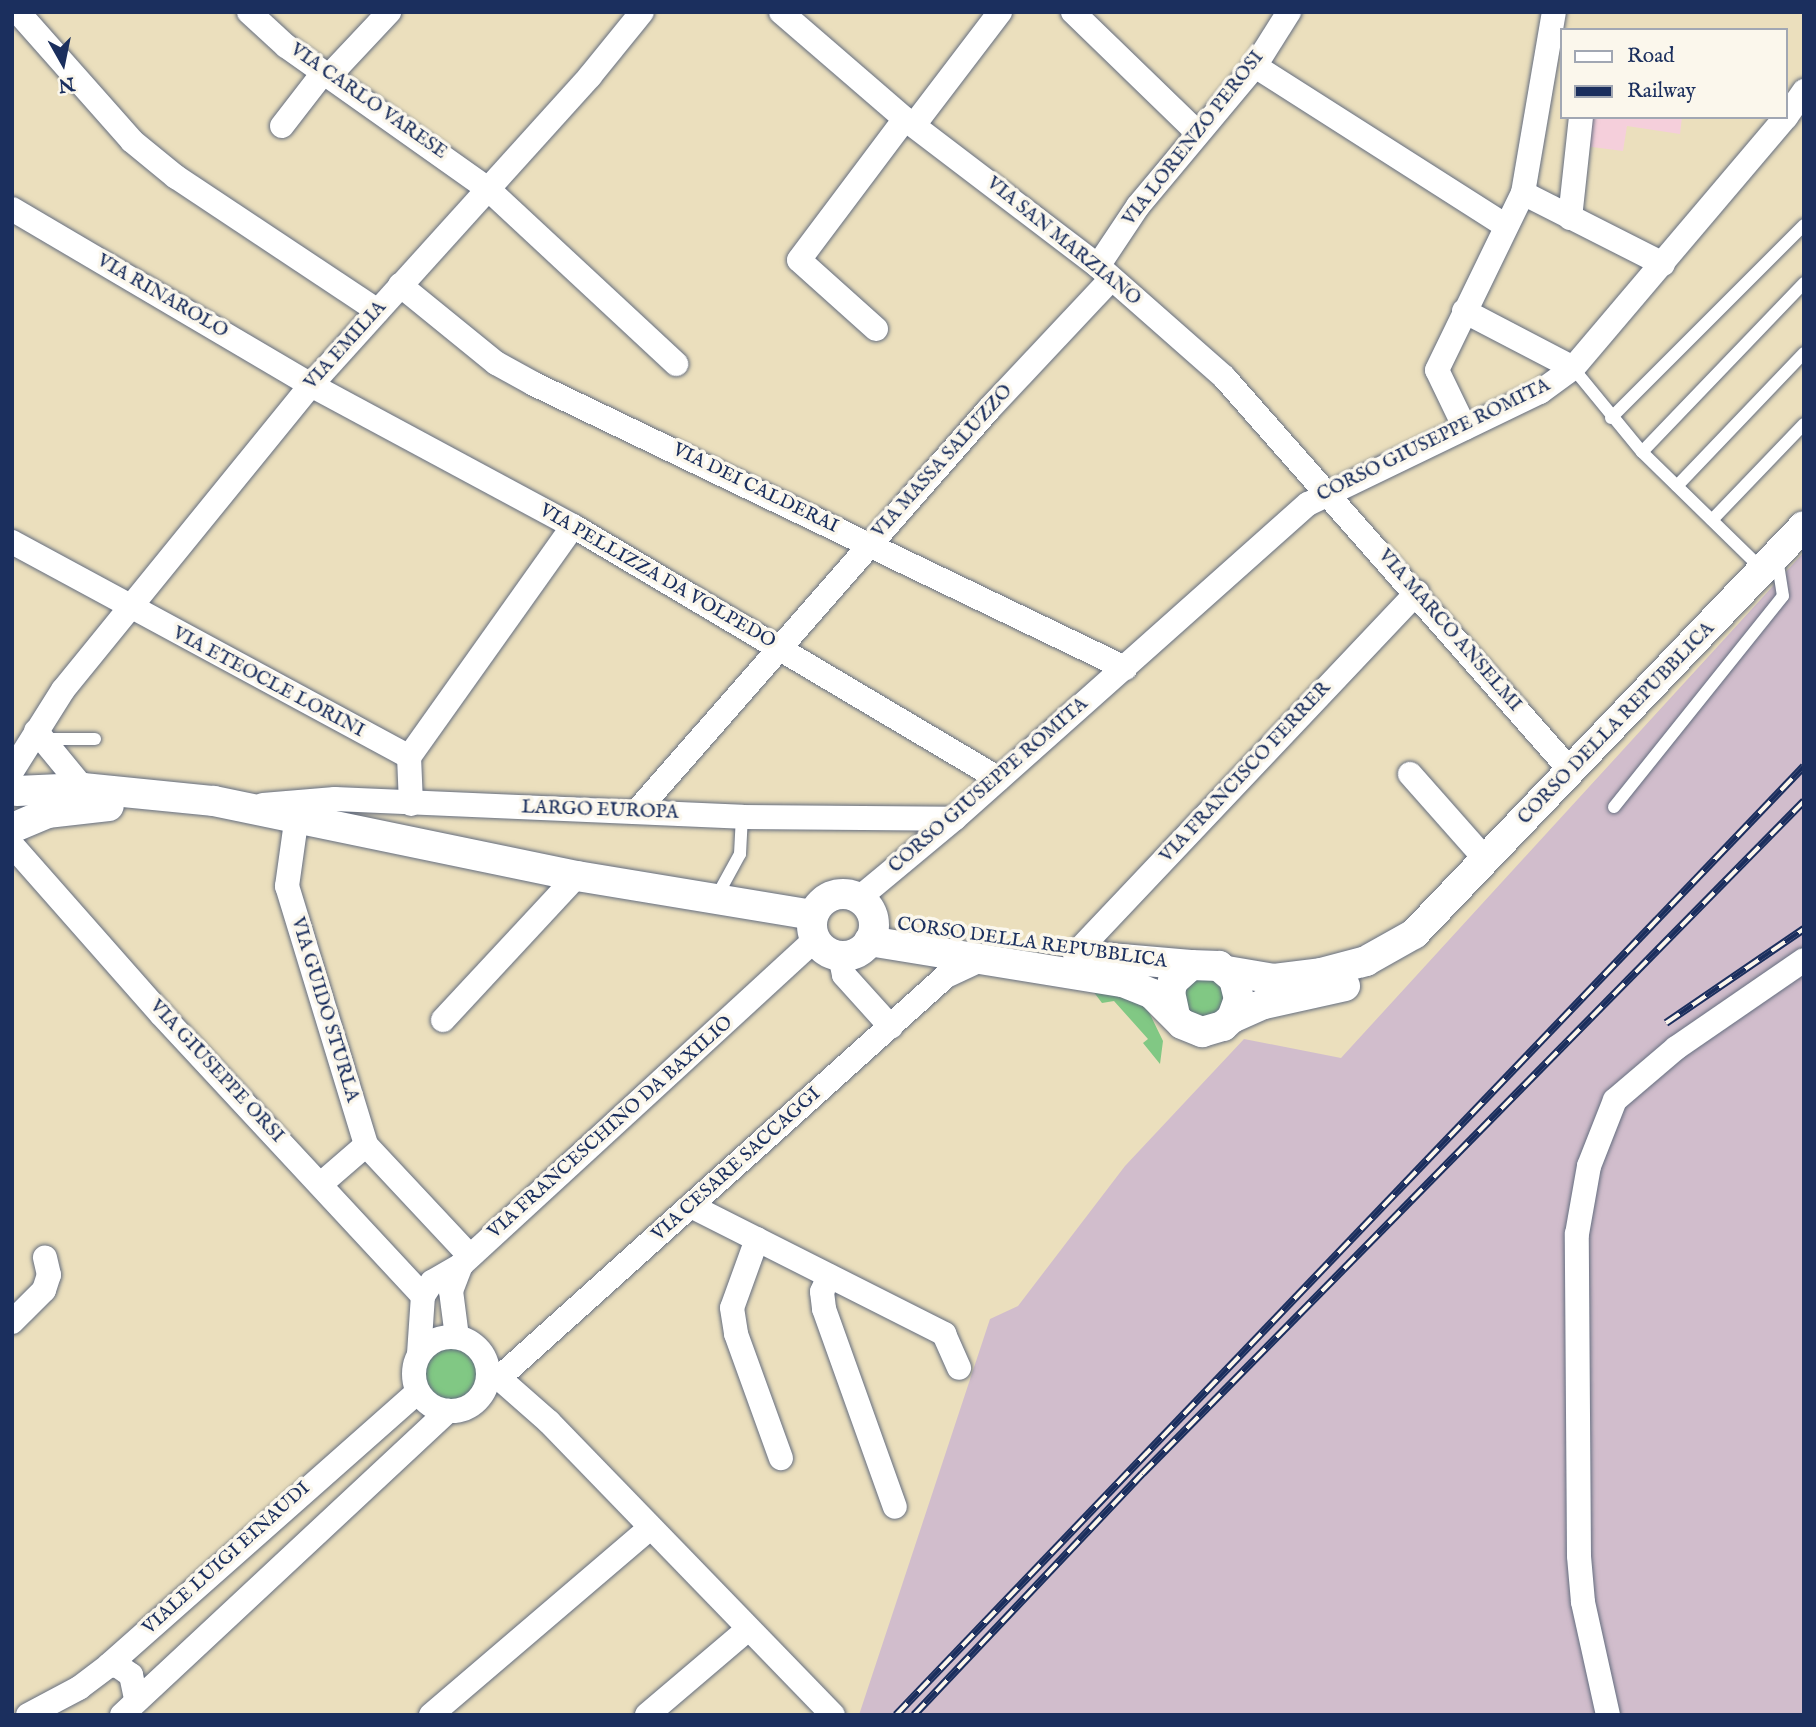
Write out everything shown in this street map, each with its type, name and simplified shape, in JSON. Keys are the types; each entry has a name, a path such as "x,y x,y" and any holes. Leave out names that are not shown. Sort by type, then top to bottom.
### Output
{"street":[{"name":"VIA CARLO VARESE","path":"249,12 326,75 488,189 676,364"},
{"path":"282,126 326,75 389,12"},
{"name":"VIA EMILIA","path":"12,741 63,690 311,385 488,189 642,12"},
{"name":"VIA SAN MARZIANO","path":"781,12 910,122 1104,272 1224,377 1326,493"},
{"path":"876,329 799,260 1000,12"},
{"path":"1073,12 1198,133"},
{"name":"VIA LORENZO PEROSI","path":"1104,272 1138,206 1255,66 1289,12"},
{"path":"1465,428 1437,370 1505,225 1523,193 1554,12"},
{"path":"23,22 132,141 176,177 378,311"},
{"path":"1255,66 1505,225"},
{"name":"CORSO GIUSEPPE ROMITA","path":"1788,114 1804,90"},
{"path":"1570,218 1581,119"},
{"name":"CORSO GIUSEPPE ROMITA","path":"867,920 954,819 1326,493 1540,392 1573,368 1784,119"},
{"path":"1523,193 1663,264"},
{"name":"VIA RINAROLO","path":"12,209 311,385"},
{"name":"VIA MASSA SALUZZO","path":"638,810 1104,272"},
{"name":"VIA DEI CALDERAI","path":"400,285 496,363 1125,668"},
{"path":"1464,311 1573,368"},
{"name":"VIA PELLIZZA DA VOLPEDO","path":"311,385 573,526 999,779"},
{"name":"VIA MARCO ANSELMI","path":"1326,493 1417,592 1572,771"},
{"path":"411,804 409,757 573,526"},
{"name":"CORSO DELLA REPUBBLICA","path":"1232,1018 1255,1007 1327,992 1373,974 1391,963 1804,526"},
{"name":"VIA ETEOCLE LORINI","path":"12,542 128,608 409,757"},
{"name":"VIA FRANCISCO FERRER","path":"1075,954 1417,592"},
{"name":"VIA EMILIA","path":"14,781 63,690"},
{"path":"40,735 83,788"},
{"path":"1410,774 1486,860"},
{"path":"14,781 22,805 14,835"},
{"name":"LARGO EUROPA","path":"14,781 214,801 297,815 577,876 717,896 814,927"},
{"name":"LARGO EUROPA","path":"247,806 335,799 411,804 638,810 742,817 954,819"},
{"name":"LARGO EUROPA","path":"14,835 47,813 77,808 214,801"},
{"name":"VIA GUIDO STURLA","path":"297,815 286,886 366,1145"},
{"name":"VIA GIUSEPPE ORSI","path":"14,835 423,1296"},
{"path":"443,1020 577,876"},
{"path":"840,956 857,953 867,920 832,895 814,927 840,956 844,975 891,1027"},
{"name":"CORSO DELLA REPUBBLICA","path":"867,920 1075,954 1191,965"},
{"name":"CORSO DELLA REPUBBLICA","path":"867,920 980,960 1123,982 1152,994 1175,1015"},
{"name":"CORSO DELLA REPUBBLICA","path":"1227,971 1274,979 1344,968 1392,948 1429,920"},
{"name":"VIA FRANCESCHINO DA BAXILIO","path":"423,1296 432,1282 465,1260 814,927"},
{"name":"VIA CESARE SACCAGGI","path":"494,1376 552,1332 946,976 980,960"},
{"path":"1608,1715 1583,1602 1579,1556 1577,1234 1589,1166 1615,1100 1676,1048 1804,960"},
{"path":"1210,963 1227,971 1239,999 1232,1018 1223,1026 1202,1032 1175,1015 1170,1004 1173,981 1191,965 1210,963"},
{"path":"321,1184 366,1145 465,1260 451,1292 457,1337"},
{"path":"691,1206 944,1334 959,1368"},
{"path":"757,1239 732,1308 733,1319 781,1458"},
{"path":"12,1322 44,1290 49,1275 46,1257"},
{"path":"829,1276 822,1292 824,1309 895,1507"},
{"path":"423,1296 419,1354 413,1373 418,1392 430,1405 448,1411 477,1401 494,1376"},
{"path":"532,1407 530,1369 552,1332"},
{"path":"419,1354 436,1340 457,1337 480,1350 494,1376 532,1407 833,1715"},
{"name":"VIALE LUIGI EINAUDI","path":"28,1715 79,1688 109,1665 418,1392"},
{"name":"VIALE LUIGI EINAUDI","path":"129,1707 448,1411"},
{"path":"431,1715 649,1529"},
{"path":"647,1715 748,1629"},
{"path":"109,1665 118,1666 131,1675 129,1707"}],"lane":[{"path":"1611,418 1804,225"},
{"path":"1642,452 1804,283"},
{"path":"1677,486 1804,353"},
{"path":"1573,368 1611,418 1642,452 1712,520 1770,563 1783,596 1614,807"},
{"path":"1712,520 1804,424"},
{"path":"40,735 95,738"},
{"path":"717,896 740,854 742,817"}],"shaded area":[{"path":"1586,119 1682,119 1680,134 1627,126 1623,151 1584,146"},
{"path":"1804,552 1804,1715 859,1715 990,1319 1018,1306 1125,1166 1244,1039 1341,1058"}],"green space":[{"path":"1204,977 1218,983 1224,997 1218,1011 1204,1017 1190,1011 1184,997 1190,983"},
{"path":"1093,991 1133,999 1147,1008 1163,1041 1160,1064 1143,1043 1148,1039 1114,1001 1102,1003"},
{"path":"456,1347 466,1351 474,1359 478,1374 474,1389 466,1397 446,1401 436,1397 428,1389 424,1369 428,1359 436,1351"}],"railway":[{"path":"896,1715 1804,766"},
{"path":"914,1715 1142,1474 1804,801"},
{"path":"1666,1023 1804,929"}]}
